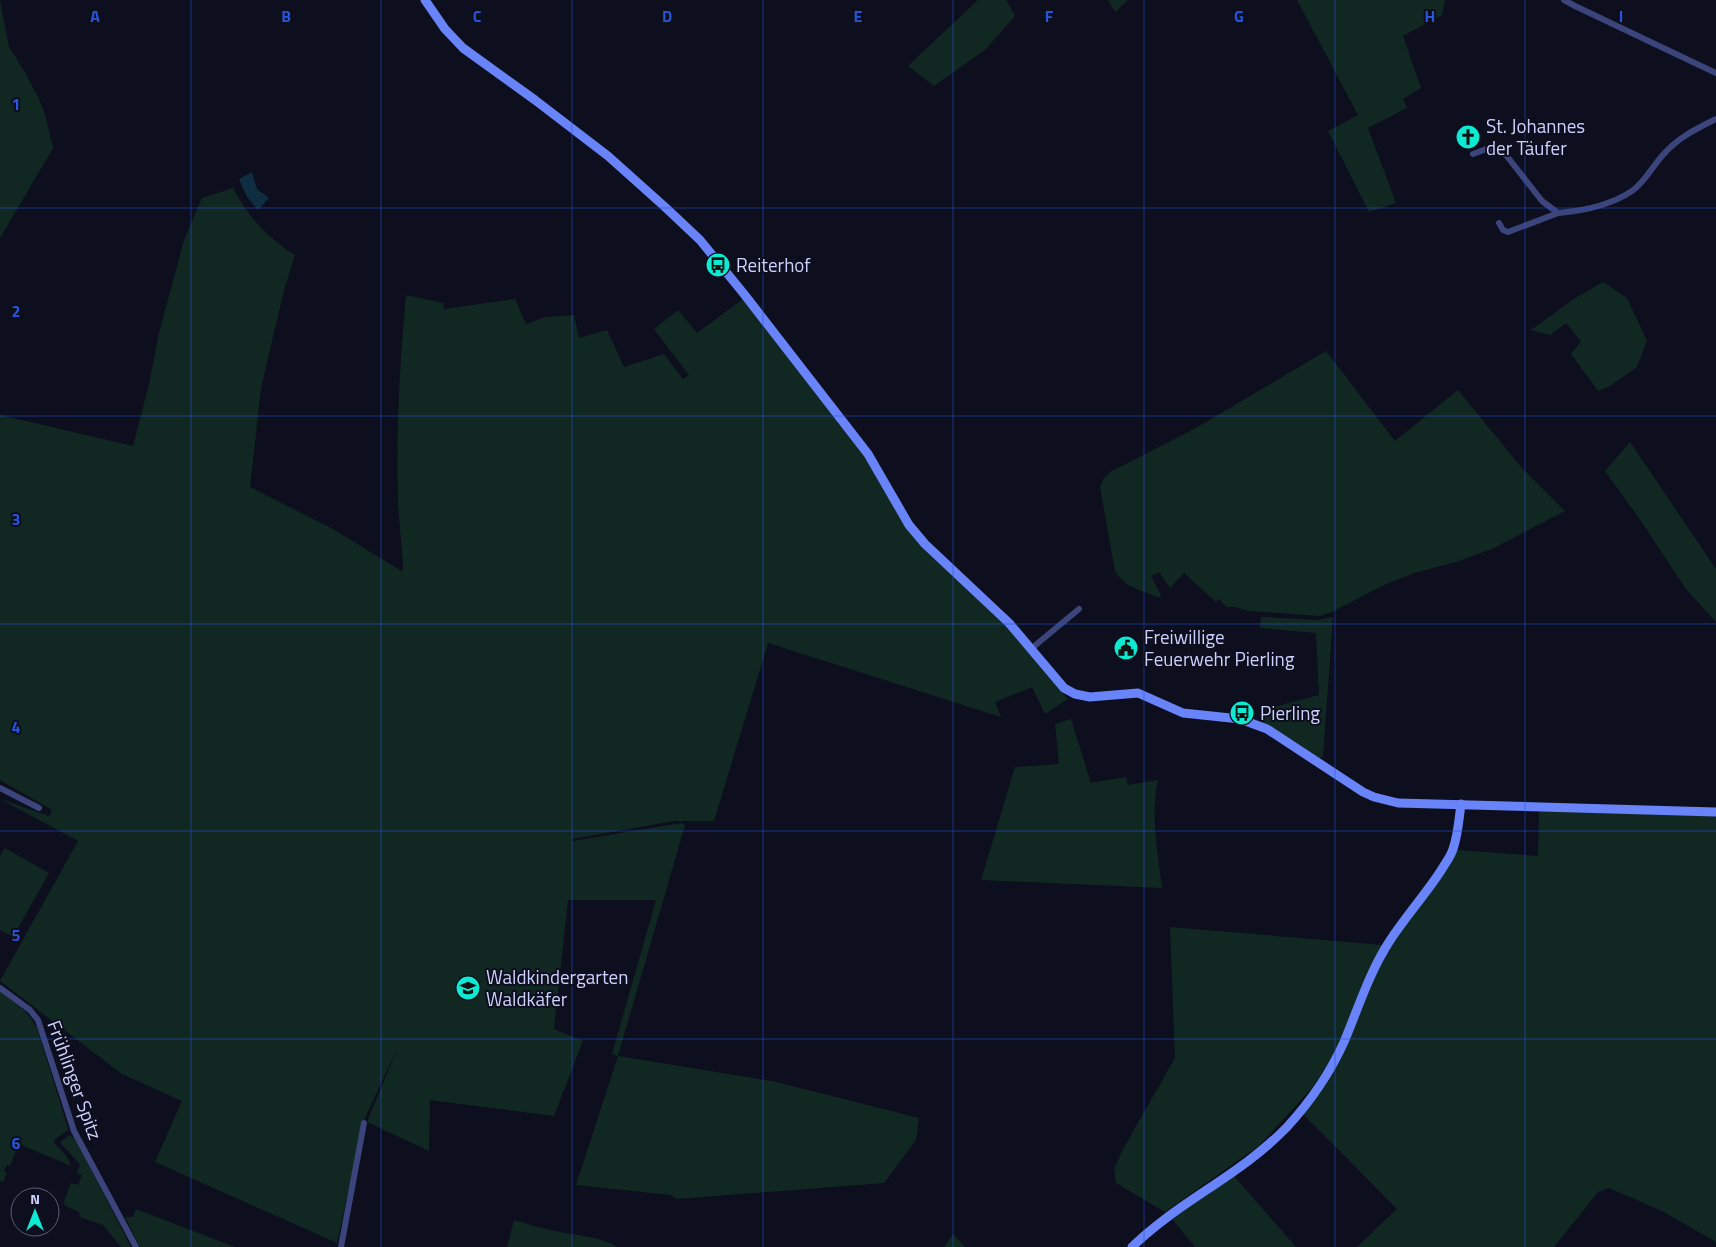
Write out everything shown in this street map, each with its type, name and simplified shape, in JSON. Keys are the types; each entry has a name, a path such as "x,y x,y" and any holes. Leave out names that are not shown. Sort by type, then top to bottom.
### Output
{"main road":[{"path":"425,0 436,19 458,43 608,156 700,240 868,454 910,525 925,544 1010,623 1032,648 1057,682 1064,688 1075,694 1090,697 1138,693 1182,713 1240,719 1267,729 1363,792 1398,803 1716,812"},
{"path":"1132,1247 1165,1219 1249,1161 1286,1127 1307,1102 1343,1045 1380,958 1388,944 1405,917 1436,877 1453,851 1461,804"}],"street":[{"path":"1564,0 1716,73"},
{"path":"1499,223 1503,230 1508,232 1558,213 1581,211 1614,200 1633,191 1662,156 1681,137 1716,119"},
{"path":"1473,154 1489,148 1506,155 1542,201 1558,213"},
{"path":"1032,648 1079,610"},
{"path":"0,788 39,808"},
{"name":"Frühlinger Spitz","path":"0,988 30,1010 38,1020 74,1131 136,1247"},
{"path":"340,1247 364,1123"}],"green space":[{"path":"0,0 9,47 39,99 45,114 53,148 0,238"},
{"path":"978,0 1006,0 1015,16 985,50 934,86 908,66"},
{"path":"1108,0 1128,0 1115,12"},
{"path":"1297,0 1445,0 1442,15 1403,36 1421,88 1403,99 1407,108 1368,128 1396,203 1369,212 1328,131 1358,115"},
{"path":"233,188 245,208 267,234 295,255 284,290 261,388 250,487 333,529 403,572 398,505 398,420 406,295 443,303 444,309 515,299 526,324 545,317 574,315 579,338 607,330 624,367 664,354 683,379 689,375 654,329 678,310 697,333 743,299 866,457 908,528 1007,626 1068,699 1045,714 1032,687 995,702 1001,717 768,643 714,821 674,821 572,839 573,841 681,823 685,825 618,1056 612,1054 656,900 568,900 554,1029 583,1041 554,1116 430,1100 429,1151 367,1122 398,1047 364,1120 337,1243 155,1162 182,1101 122,1074 0,981 78,841 0,799 49,816 52,810 0,780 0,415 133,446 149,384 159,333 184,240 202,198"},
{"path":"1603,282 1627,298 1647,341 1637,367 1610,386 1598,391 1571,354 1581,341 1566,323 1550,335 1531,330 1575,298"},
{"path":"1326,351 1395,441 1458,390 1521,467 1565,511 1492,549 1456,562 1414,573 1384,585 1332,612 1320,616 1249,611 1227,607 1219,599 1216,602 1184,573 1170,588 1159,572 1151,576 1161,595 1160,598 1129,585 1119,577 1115,571 1100,487 1104,478 1110,472 1196,428"},
{"path":"1630,442 1716,569 1716,622 1686,589 1605,471"},
{"path":"1261,617 1318,620 1333,617 1323,756 1319,759 1259,721 1266,717 1266,709 1319,695 1316,633 1260,628"},
{"path":"1071,719 1091,783 1126,777 1128,785 1158,780 1155,820 1162,888 981,880 1015,767 1059,764 1055,724"},
{"path":"1539,809 1716,815 1716,1242 1662,1211 1609,1188 1598,1192 1554,1247 1357,1247 1397,1209 1302,1113 1330,1074 1383,958 1457,850 1538,856"},
{"path":"5,848 49,873 13,937 0,930 0,856"},
{"path":"1170,927 1383,945 1332,1058 1311,1089 1260,1145 1165,1212 1116,1183 1114,1169 1123,1149 1175,1058"},
{"path":"0,991 27,1013 37,1028 68,1130 55,1139 54,1142 67,1157 71,1166 19,1144 10,1166 7,1165 4,1171 7,1173 3,1182 0,1181"},
{"path":"618,1056 772,1081 919,1118 916,1140 884,1183 676,1199 671,1195 576,1185"},
{"path":"70,1135 75,1139 131,1247 121,1247 103,1225 80,1217 79,1212 65,1206 64,1201 71,1183 78,1185 82,1175 77,1173 80,1164 61,1144 61,1141"},
{"path":"1234,1176 1296,1247 1195,1247 1172,1219"},
{"path":"136,1209 235,1247 140,1247 125,1217 133,1217"},
{"path":"514,1220 554,1231 597,1238 617,1247 507,1247"},
{"path":"953,1234 965,1247 944,1247"}],"water":[{"path":"252,172 257,189 269,198 258,210 247,197 239,179"}],"place":[{"name":"St. Johannes der Täufer","path":"1468,137"},
{"name":"Reiterhof","path":"718,265"},
{"name":"Freiwillige Feuerwehr Pierling","path":"1126,648"},
{"name":"Pierling","path":"1242,713"},
{"name":"Waldkindergarten Waldkäfer","path":"468,988"}]}
